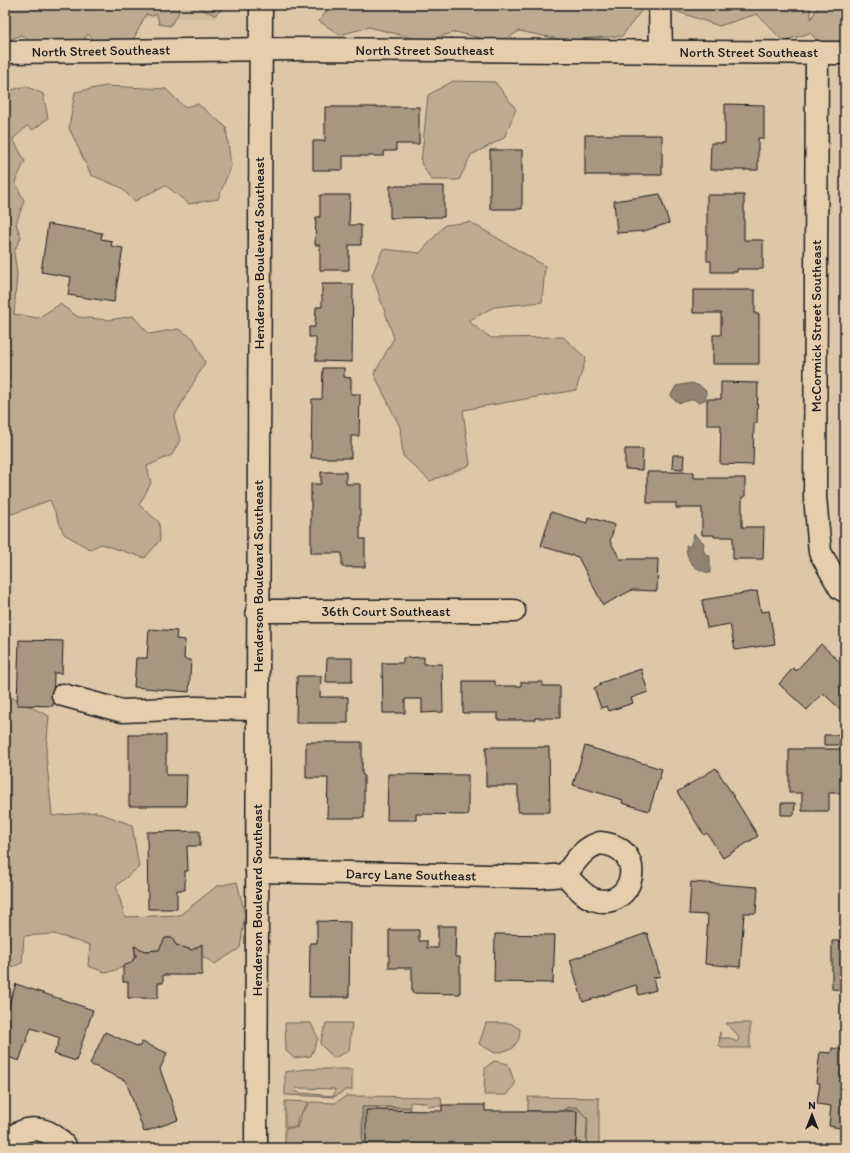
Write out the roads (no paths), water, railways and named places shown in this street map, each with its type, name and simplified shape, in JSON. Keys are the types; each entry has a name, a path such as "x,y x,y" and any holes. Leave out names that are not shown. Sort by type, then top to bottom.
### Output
{"street":[{"name":"Henderson Boulevard Southeast","path":"256,1148 261,5"},
{"path":"660,5 661,52"},
{"name":"North Street Southeast","path":"5,52 260,49 845,53"},
{"name":"McCormick Street Southeast","path":"817,52 815,497 820,552 840,588 845,591"},
{"name":"36th Court Southeast","path":"258,611 514,611"},
{"path":"63,695 122,711 195,708 258,709"},
{"name":"Darcy Lane Southeast","path":"258,871 540,877 565,875"},
{"path":"5,1143 16,1134 27,1129 38,1129 50,1132 59,1138 66,1148"}]}
